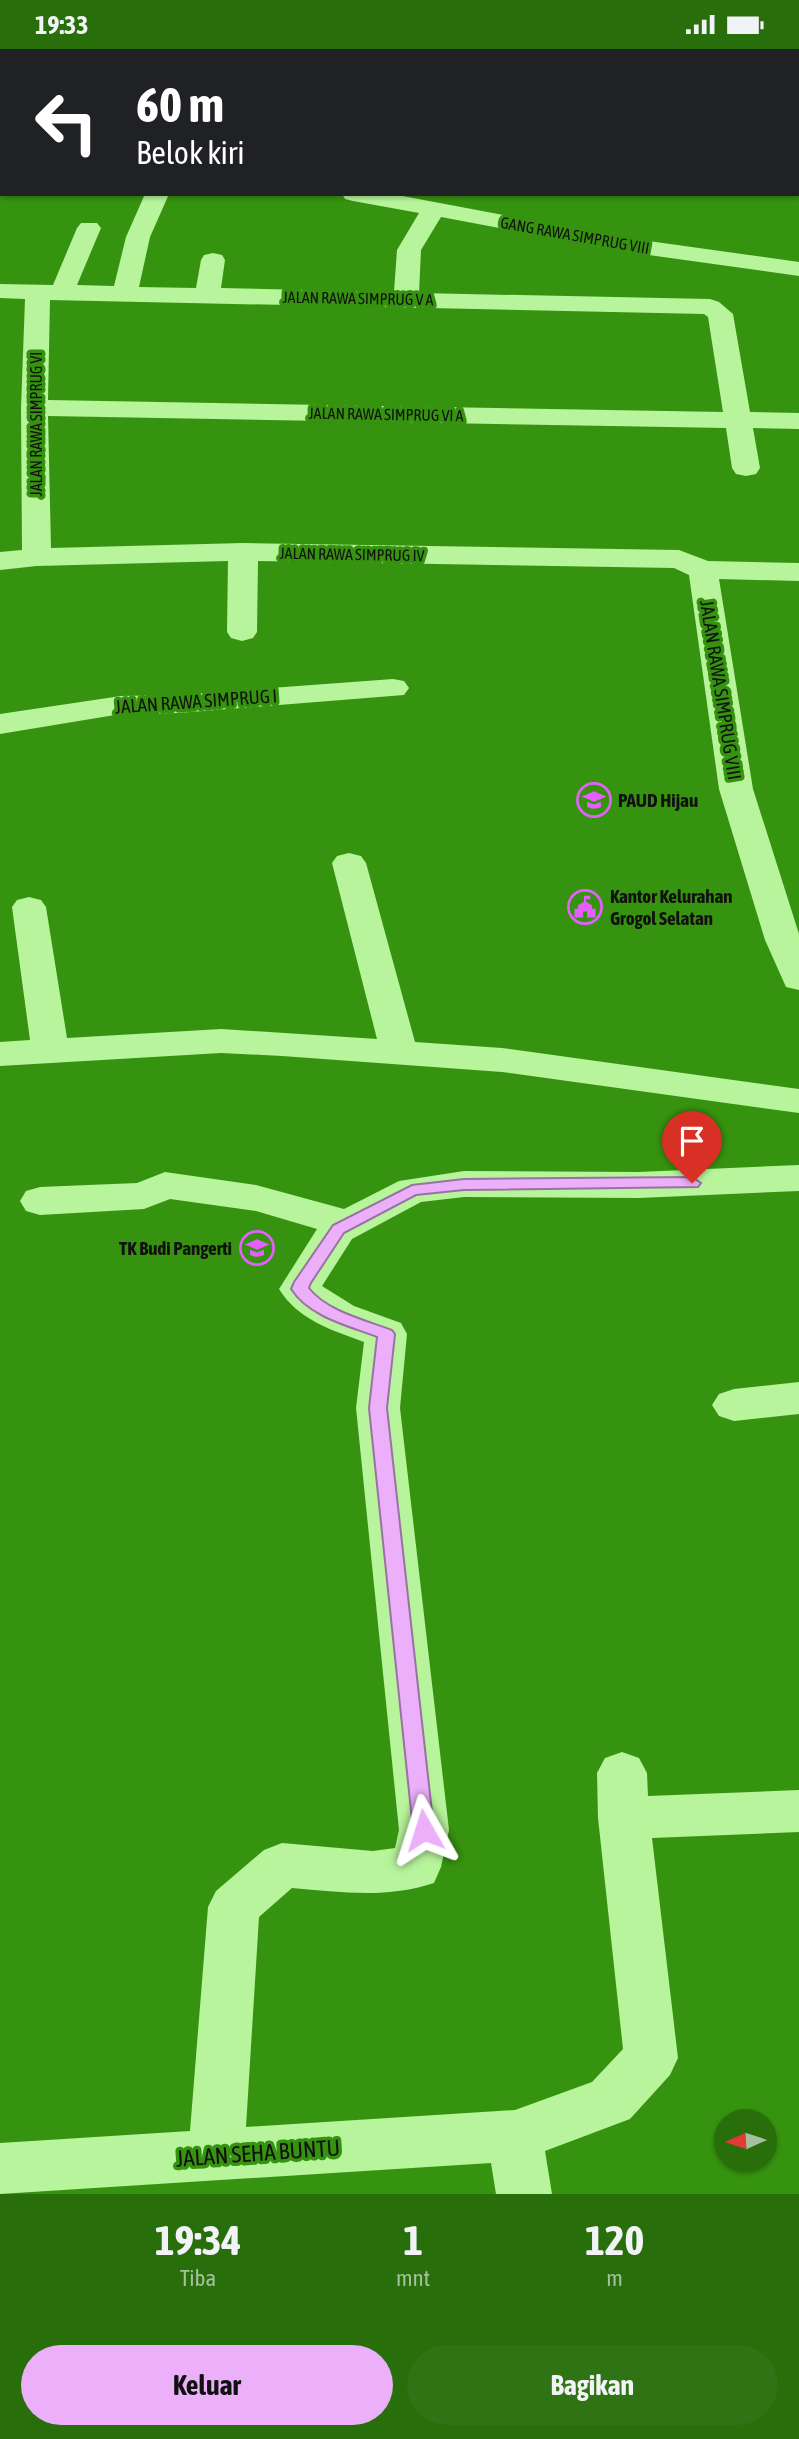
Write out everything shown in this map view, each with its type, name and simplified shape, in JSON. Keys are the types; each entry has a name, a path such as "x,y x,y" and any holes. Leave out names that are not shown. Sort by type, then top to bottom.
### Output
{"street":[{"path":"125,293 138,237 155,196"},
{"name":"GANG RAWA SIMPRUG VIII","path":"364,196 620,244 799,269"},
{"path":"406,299 410,250 434,209"},
{"path":"50,292 89,228"},
{"path":"207,295 212,260"},
{"name":"JALAN RAWA SIMPRUG V A","path":"0,291 703,307 716,310 720,314 738,419"},
{"name":"JALAN RAWA SIMPRUG VI","path":"37,557 34,408 50,292"},
{"name":"JALAN RAWA SIMPRUG VI A","path":"34,408 799,421"},
{"path":"738,419 746,468"},
{"path":"242,632 243,552"},
{"name":"JALAN RAWA SIMPRUG IV","path":"0,561 37,557 243,552 679,559 703,570 799,572"},
{"name":"JALAN RAWA SIMPRUG VIII","path":"703,570 739,799 783,940 799,979"},
{"name":"JALAN RAWA SIMPRUG I","path":"0,724 121,705 178,704 393,688"},
{"path":"349,863 399,1052"},
{"path":"29,907 50,1051"},
{"path":"0,1054 221,1041 502,1060 799,1101"},
{"path":"216,2156 234,1907 282,1864 373,1873 416,1867 424,1830 378,1408 386,1334 341,1317 309,1301 300,1289 303,1282 338,1229 412,1190 464,1184 639,1185 799,1178"},
{"path":"40,1201 144,1196 165,1185 256,1198 301,1213 348,1224"},
{"path":"734,1405 799,1398"},
{"name":"JALAN SEHA BUNTU","path":"0,2169 515,2136 611,2101 652,2058 622,1795 799,1811"},
{"path":"515,2136 524,2194"}],"place":[{"name":"PAUD Hijau","path":"594,800"},
{"name":"Kantor Kelurahan Grogol Selatan","path":"585,907"},
{"name":"TK Budi Pangerti","path":"257,1248"}],"route":[{"path":"424,1830 378,1408 386,1334 341,1317 309,1301 300,1289 338,1229 412,1190 464,1184 692,1183"}]}
